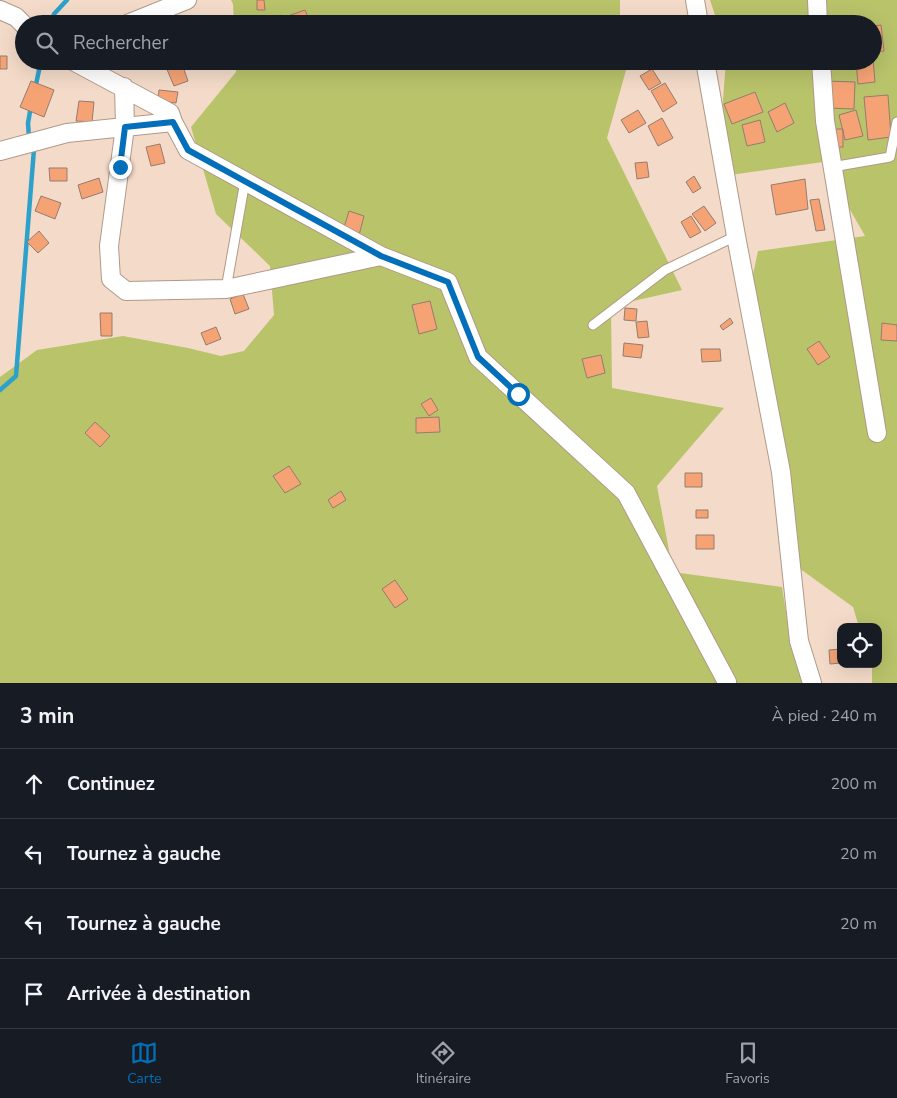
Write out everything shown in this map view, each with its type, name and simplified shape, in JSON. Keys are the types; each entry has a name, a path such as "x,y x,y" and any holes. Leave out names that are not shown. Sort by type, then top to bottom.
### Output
{"street":[{"path":"150,15 187,0"},
{"path":"695,0 698,15"},
{"path":"817,0 818,15"},
{"path":"0,10 15,17"},
{"path":"91,70 170,113 188,150 381,256 448,282 478,357 626,493 727,682"},
{"path":"707,70 781,472 798,642 812,683"},
{"path":"822,70 825,121 832,167 877,433"},
{"path":"124,87 125,127 108,246 110,280 126,291 226,289 381,256"},
{"path":"0,151 67,133 173,122"}],"lane":[{"path":"832,167 890,157 897,122"},
{"path":"226,289 245,181"},
{"path":"593,325 665,270 736,236"}],"green space":[{"path":"231,0 620,0 620,15 234,15"},
{"path":"710,0 897,0 897,683 872,683 872,668 882,668 882,623 858,623 853,607 799,568 748,298 758,251 865,236 823,162 730,175 721,126 725,70 882,70 882,15 715,15"},
{"path":"236,70 626,70 607,138 682,290 611,306 612,388 724,408 657,486 673,572 782,587 791,644 803,683 0,683 0,377 37,350 123,336 221,356 244,351 274,315 270,266 216,214 191,127"}],"building":[{"path":"257,0 264,0 265,10 257,10"},
{"path":"305,10 307,15 291,15"},
{"path":"882,34 884,51 882,51"},
{"path":"0,56 7,56 7,69 0,69"},
{"path":"167,70 184,70 188,81 174,86"},
{"path":"653,70 661,83 649,90 640,76"},
{"path":"857,70 874,70 875,82 858,84"},
{"path":"31,81 54,90 44,117 20,107"},
{"path":"826,81 855,82 854,109 826,108"},
{"path":"665,83 677,103 663,112 651,91"},
{"path":"159,90 178,92 176,103 158,101"},
{"path":"755,92 763,112 732,124 724,104"},
{"path":"888,95 891,137 868,140 864,97"},
{"path":"79,101 94,102 92,122 76,121"},
{"path":"785,103 794,123 777,132 768,112"},
{"path":"638,110 646,123 629,133 621,120"},
{"path":"856,110 863,136 845,140 839,115"},
{"path":"662,118 673,138 658,146 648,126"},
{"path":"760,120 765,142 747,146 742,125"},
{"path":"832,129 843,129 843,147 832,147"},
{"path":"160,144 165,163 151,166 146,147"},
{"path":"647,162 649,177 637,179 635,163"},
{"path":"49,168 67,168 67,181 50,181"},
{"path":"694,176 701,188 693,193 686,182"},
{"path":"99,178 103,192 82,199 78,185"},
{"path":"805,179 808,209 776,215 771,185"},
{"path":"41,196 61,203 55,219 35,211"},
{"path":"819,199 825,230 816,231 810,200"},
{"path":"704,206 716,223 705,231 692,214"},
{"path":"349,211 364,216 359,235 343,231"},
{"path":"691,216 701,232 690,238 681,222"},
{"path":"39,231 49,243 38,253 27,242"},
{"path":"243,294 249,309 235,314 230,299"},
{"path":"430,301 437,329 419,334 412,305"},
{"path":"625,308 637,309 636,321 624,320"},
{"path":"100,313 112,313 112,336 101,336"},
{"path":"730,318 733,323 723,330 720,326"},
{"path":"647,321 649,337 638,338 636,322"},
{"path":"882,323 897,325 897,341 881,340"},
{"path":"216,327 221,339 206,345 201,333"},
{"path":"819,341 830,357 818,365 807,349"},
{"path":"624,343 643,345 641,358 623,356"},
{"path":"701,349 720,349 721,361 702,362"},
{"path":"601,355 605,373 587,378 582,359"},
{"path":"431,398 438,410 429,416 421,404"},
{"path":"439,417 440,432 416,433 416,418"},
{"path":"95,422 110,436 100,447 85,433"},
{"path":"289,466 301,484 285,493 273,476"},
{"path":"685,473 702,473 702,487 685,487"},
{"path":"341,491 346,500 333,508 328,500"},
{"path":"696,510 708,510 708,518 696,518"},
{"path":"696,535 714,535 714,549 696,549"},
{"path":"395,580 408,599 395,608 382,589"},
{"path":"837,649 837,663 830,664 829,650"}],"waterway":[{"path":"54,15 67,0"},
{"path":"35,89 39,70"},
{"path":"29,138 28,123 31,106"},
{"path":"0,390 16,376 33,147"}],"route":[{"path":"120,167 125,127 173,122 188,150 381,256 448,282 478,357 518,394"}]}
